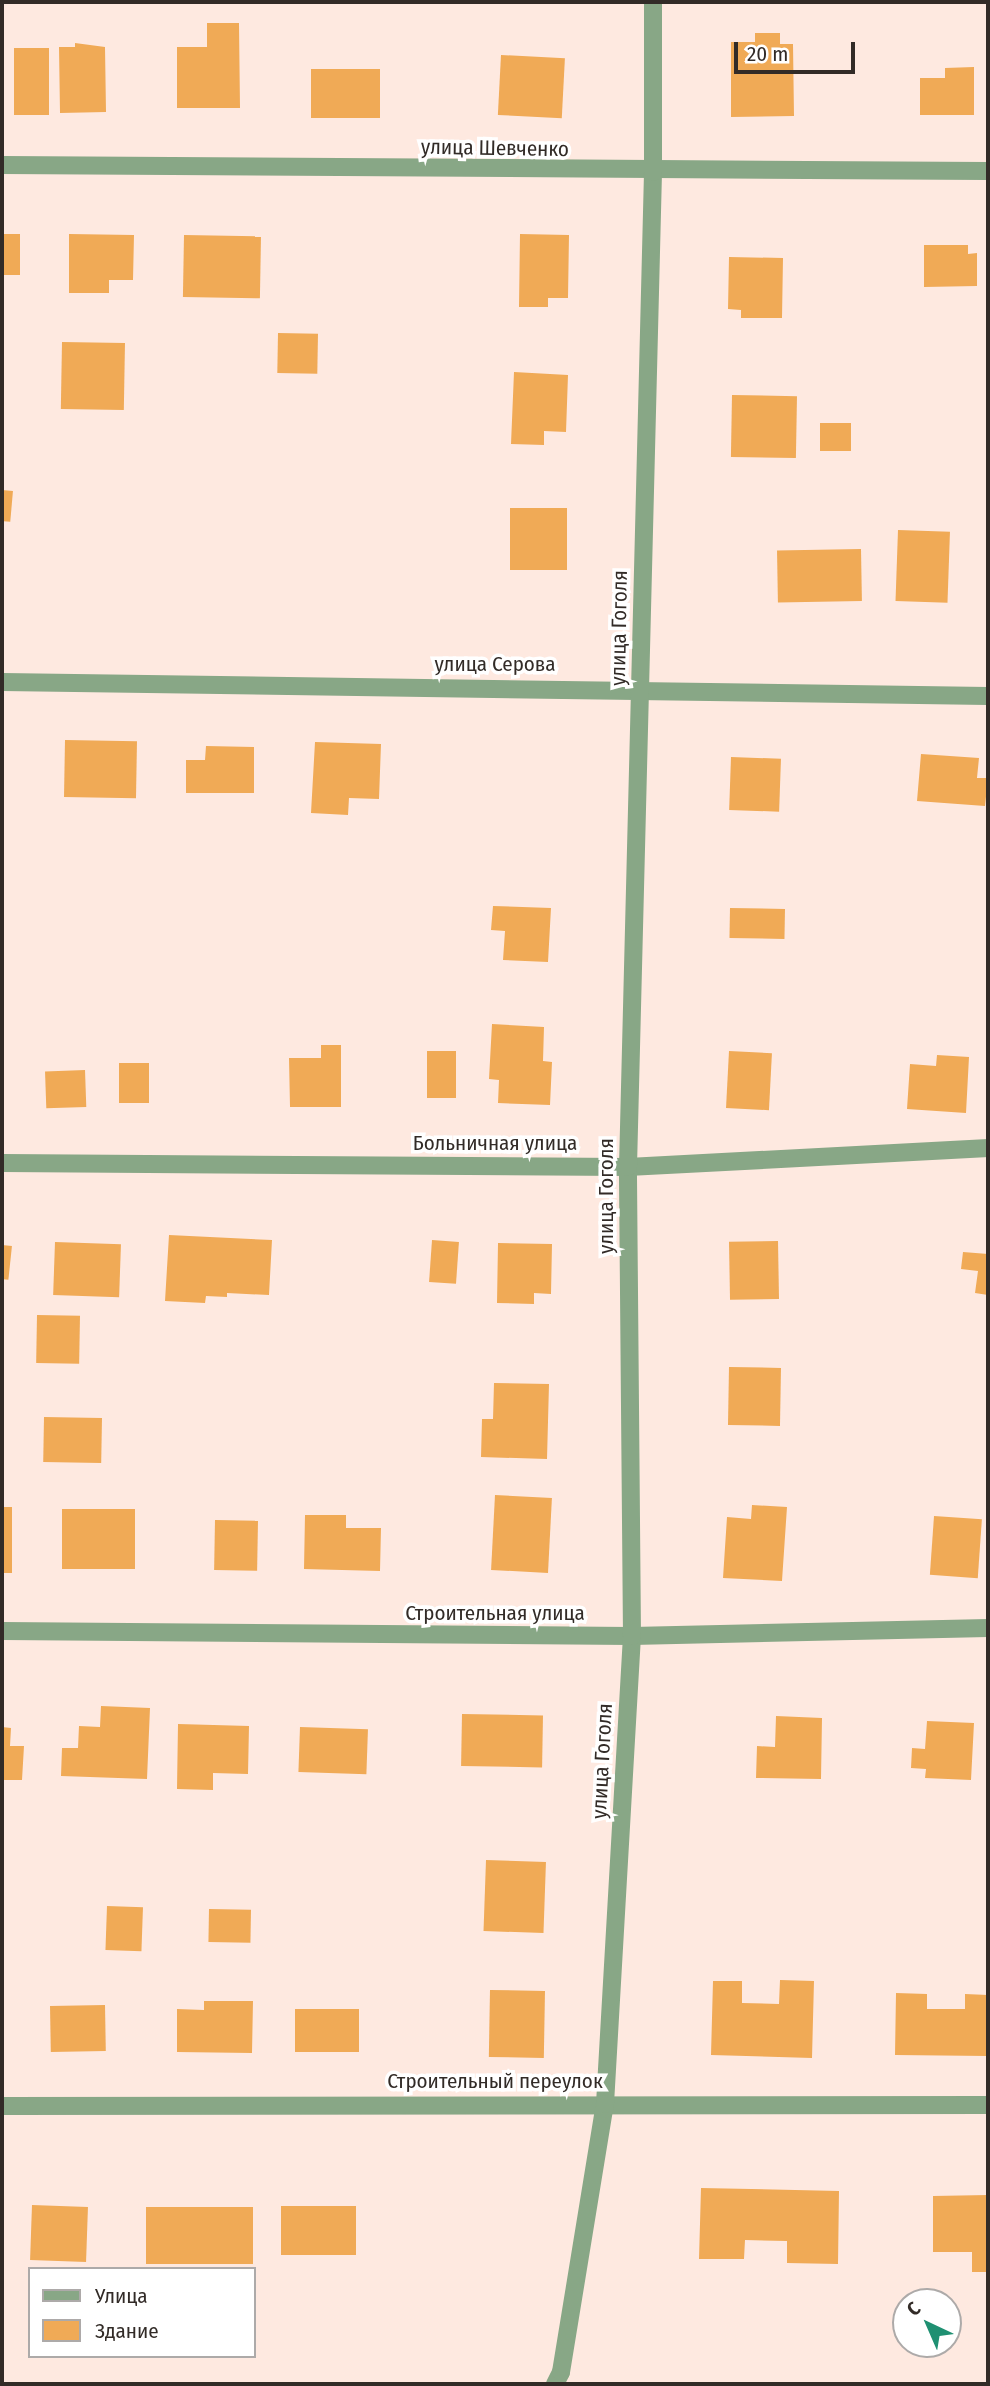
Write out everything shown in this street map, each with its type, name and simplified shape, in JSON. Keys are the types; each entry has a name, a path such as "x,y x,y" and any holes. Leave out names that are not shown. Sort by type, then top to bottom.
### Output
{"street":[{"name":"улица Гоголя","path":"555,2384 561,2372 605,2104 632,1636 628,1167 653,172 653,2"},
{"name":"улица Шевченко","path":"2,165 653,172 988,171"},
{"name":"улица Серова","path":"2,682 640,688 988,696"},
{"name":"Больничная улица","path":"2,1163 628,1167 988,1148"},
{"name":"Строительная улица","path":"2,1631 632,1636 988,1628"},
{"name":"Строительный переулок","path":"2,2106 988,2105"}],"building":[{"path":"207,23 239,23 240,108 177,108 177,47 207,47"},
{"path":"755,33 780,33 780,44 793,44 794,116 731,117 731,42 755,42"},
{"path":"75,43 105,47 106,112 60,113 59,47 75,47"},
{"path":"14,48 49,48 49,115 14,115"},
{"path":"501,55 565,58 562,118 498,115"},
{"path":"974,67 974,115 920,115 920,78 945,78 945,68"},
{"path":"311,69 380,69 380,118 311,118"},
{"path":"2,234 20,234 20,275 2,275"},
{"path":"69,234 134,235 133,280 109,280 109,293 69,293"},
{"path":"520,234 569,235 568,298 548,298 548,307 519,307"},
{"path":"184,235 261,236 260,298 183,297"},
{"path":"924,245 968,245 968,254 977,253 977,286 924,287"},
{"path":"729,257 783,258 782,318 741,318 741,310 728,309"},
{"path":"278,333 318,334 317,374 277,373"},
{"path":"62,342 125,343 124,410 61,409"},
{"path":"514,372 568,375 566,432 544,431 544,445 511,444"},
{"path":"732,395 797,396 796,458 731,457"},
{"path":"820,423 851,423 851,451 820,451"},
{"path":"2,490 13,491 10,522 2,521"},
{"path":"510,508 567,508 567,570 510,570"},
{"path":"898,530 950,532 947,603 896,601"},
{"path":"861,549 862,601 778,602 777,550"},
{"path":"65,740 137,741 136,798 64,797"},
{"path":"315,742 381,744 379,799 349,798 348,815 311,813"},
{"path":"206,746 254,747 254,793 186,793 186,760 205,760"},
{"path":"921,754 979,758 977,778 988,778 985,806 917,801"},
{"path":"731,757 781,759 779,812 729,810"},
{"path":"493,906 551,908 548,962 503,960 505,931 491,930"},
{"path":"730,908 785,909 784,939 729,938"},
{"path":"492,1024 544,1027 543,1061 552,1062 550,1105 498,1103 499,1080 489,1079"},
{"path":"321,1045 341,1045 341,1107 290,1107 289,1058 321,1058"},
{"path":"427,1051 456,1051 456,1098 427,1098"},
{"path":"729,1051 772,1053 769,1110 726,1108"},
{"path":"937,1055 969,1057 966,1113 907,1109 910,1064 936,1066"},
{"path":"119,1063 149,1063 149,1103 119,1103"},
{"path":"85,1070 86,1107 46,1108 45,1071"},
{"path":"169,1235 272,1240 269,1295 227,1293 227,1297 206,1296 205,1303 165,1301"},
{"path":"432,1240 459,1242 456,1284 429,1282"},
{"path":"778,1241 779,1299 730,1300 729,1242"},
{"path":"55,1242 121,1244 119,1297 53,1295"},
{"path":"498,1243 552,1244 551,1294 534,1293 534,1304 497,1303"},
{"path":"2,1245 12,1246 8,1280 2,1279"},
{"path":"963,1252 988,1254 988,1295 975,1293 978,1271 961,1269"},
{"path":"37,1315 80,1316 79,1364 36,1363"},
{"path":"729,1367 781,1368 780,1426 728,1425"},
{"path":"494,1383 549,1384 547,1459 481,1457 482,1419 493,1419"},
{"path":"44,1417 102,1418 101,1463 43,1462"},
{"path":"495,1495 552,1498 548,1573 491,1570"},
{"path":"752,1505 787,1507 782,1581 723,1578 727,1517 751,1519"},
{"path":"2,1507 12,1507 12,1573 2,1573"},
{"path":"62,1509 135,1509 135,1569 62,1569"},
{"path":"305,1515 346,1515 346,1528 381,1528 380,1571 304,1569"},
{"path":"934,1516 982,1519 978,1578 930,1575"},
{"path":"215,1520 258,1521 257,1571 214,1570"},
{"path":"101,1706 150,1708 147,1779 61,1776 62,1748 78,1748 79,1726 100,1727"},
{"path":"462,1714 543,1715 542,1767 461,1766"},
{"path":"776,1716 822,1718 821,1779 756,1778 757,1746 775,1747"},
{"path":"927,1721 974,1723 971,1780 925,1778 926,1769 911,1768 912,1748 925,1749"},
{"path":"178,1724 249,1726 248,1774 213,1773 213,1790 177,1789"},
{"path":"2,1727 11,1728 10,1746 24,1746 22,1780 2,1780"},
{"path":"300,1727 368,1729 366,1774 298,1772"},
{"path":"486,1860 546,1862 543,1933 484,1931"},
{"path":"107,1906 143,1907 141,1951 105,1950"},
{"path":"209,1909 251,1910 250,1943 208,1942"},
{"path":"780,1980 814,1981 812,2058 711,2055 713,1981 742,1981 742,2003 779,2004"},
{"path":"490,1990 545,1991 544,2058 489,2057"},
{"path":"896,1993 927,1994 927,2009 965,2009 965,1994 988,1995 988,2056 895,2055"},
{"path":"204,2001 253,2001 252,2053 177,2052 177,2009 204,2010"},
{"path":"105,2005 106,2051 51,2052 50,2006"},
{"path":"295,2009 359,2009 359,2052 295,2052"},
{"path":"701,2188 839,2191 838,2264 787,2263 787,2241 745,2240 744,2259 699,2259"},
{"path":"988,2195 988,2272 972,2272 972,2252 933,2252 933,2196"},
{"path":"32,2205 88,2207 86,2262 30,2260"},
{"path":"281,2206 356,2206 356,2255 281,2255"},
{"path":"146,2207 253,2207 253,2264 146,2264"}]}
